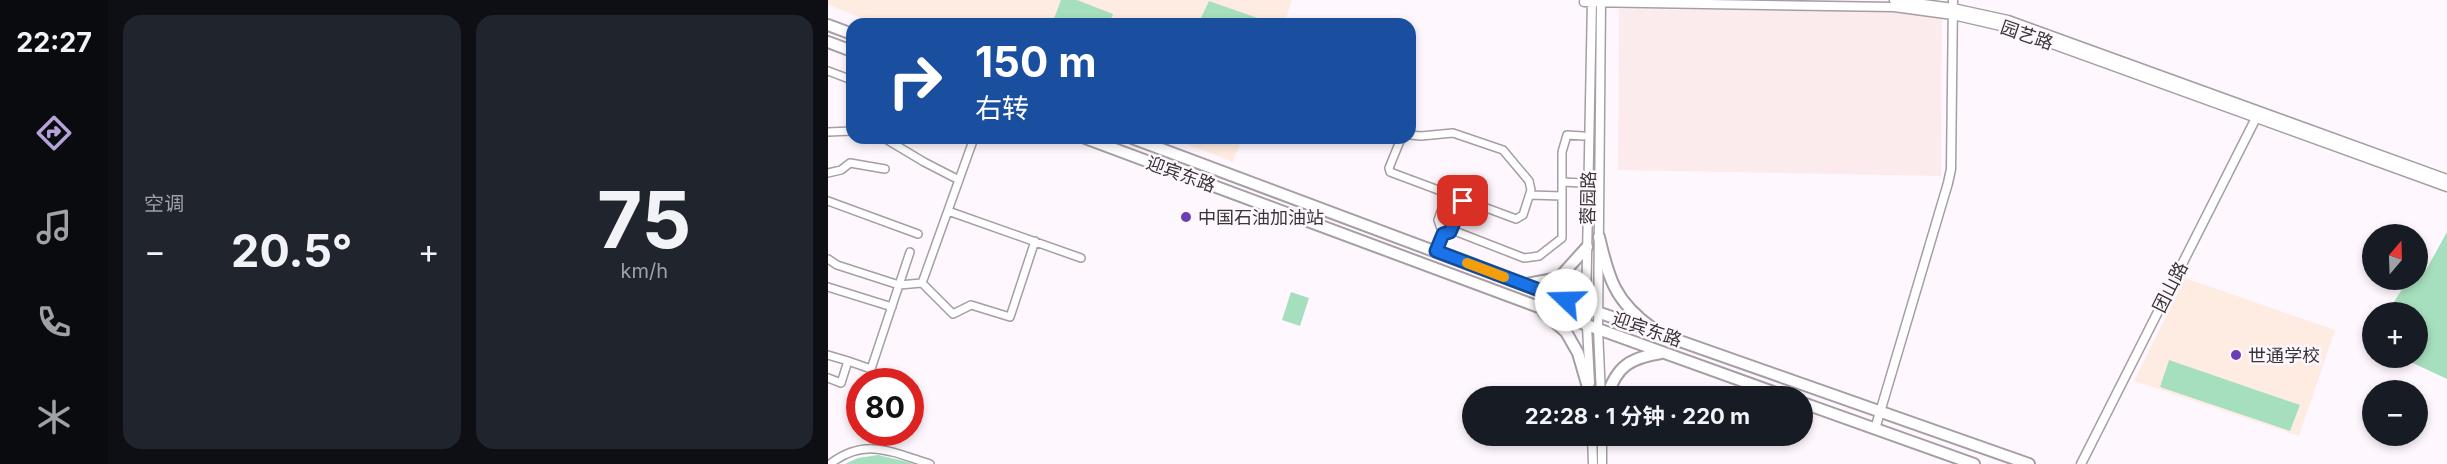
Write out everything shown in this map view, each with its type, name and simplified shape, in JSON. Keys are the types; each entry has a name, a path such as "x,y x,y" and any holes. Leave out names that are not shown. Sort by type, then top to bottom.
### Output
{"highway":[{"path":"828,25 846,32"},
{"path":"828,42 846,49"},
{"name":"迎宾东路","path":"1101,144 1756,386"},
{"name":"迎宾东路","path":"1148,144 1586,308 2029,464"},
{"path":"1240,196 1245,180"},
{"path":"1599,237 1606,269 1618,295 1632,314 1667,336 1665,354 1643,356 1625,365 1610,386"},
{"path":"1525,285 1559,278 1587,247"},
{"path":"1505,295 1511,280"},
{"path":"1537,307 1566,332 1578,353 1591,386"},
{"path":"1813,407 1974,464"}],"street":[{"name":"园艺路","path":"1894,0 1953,8 2447,179"},
{"name":"园艺路","path":"1594,1 1953,8"},
{"name":"蓉园路","path":"1594,1 1599,237 1599,312 1595,386"},
{"name":"蓉园路","path":"1593,386 1586,308 1594,1"},
{"path":"1875,429 1951,169 1953,8"},
{"path":"828,71 846,78"},
{"name":"园艺路","path":"2258,115 2447,187"},
{"name":"团山路","path":"2081,464 2258,115"},
{"path":"828,132 846,131"},
{"path":"1399,144 1389,168 1390,172 1516,219 1523,216 1531,190 1529,181 1503,150 1453,133 1416,136"},
{"path":"1443,234 1452,230 1524,258 1539,256 1562,238 1562,152 1567,135 1583,136"},
{"path":"895,144 959,180"},
{"path":"922,283 972,144"},
{"path":"828,173 841,170 850,163 885,169"},
{"path":"1562,182 1583,183"},
{"path":"1436,251 1443,234 1438,220 1447,195"},
{"path":"1530,195 1562,196"},
{"path":"828,201 918,234"},
{"path":"1452,230 1463,201"},
{"path":"948,210 1081,258"},
{"path":"828,260 899,285 922,283 953,314 971,305 1010,317 1035,241"},
{"path":"828,355 871,369 910,252"},
{"path":"828,287 892,307"},
{"path":"828,378 841,382 848,361"},
{"path":"1592,446 1593,464"},
{"path":"1602,446 1602,464"},
{"path":"830,464 843,454 863,448 882,449 930,464"}],"shaded area":[{"path":"828,0 1292,0 1286,18 862,18 828,5"},
{"path":"1619,9 1889,12 1942,18 1941,176 1618,170"},
{"path":"1186,144 1240,144 1233,162"},
{"name":"世通学校","path":"2185,278 2335,330 2299,436 2134,381"}],"green space":[{"path":"1061,0 1077,0 1113,14 1111,18 1054,18"},
{"path":"1209,1 1257,18 1201,18"},
{"path":"2447,232 2447,379 2424,368 2428,368 2428,302 2394,302 2402,290 2428,290 2428,266"},
{"path":"1291,292 1309,298 1300,326 1282,320"},
{"path":"2169,360 2300,405 2290,431 2160,387"},
{"path":"878,455 913,464 845,464 858,458"}],"slow traffic":[{"path":"1467,263 1504,277"}],"place":[{"name":"中国石油加油站","path":"1186,217"},
{"name":"世通学校","path":"2236,355"}],"route":[{"path":"1463,201 1454,225 1450,232 1443,234 1436,251 1566,300"}]}
